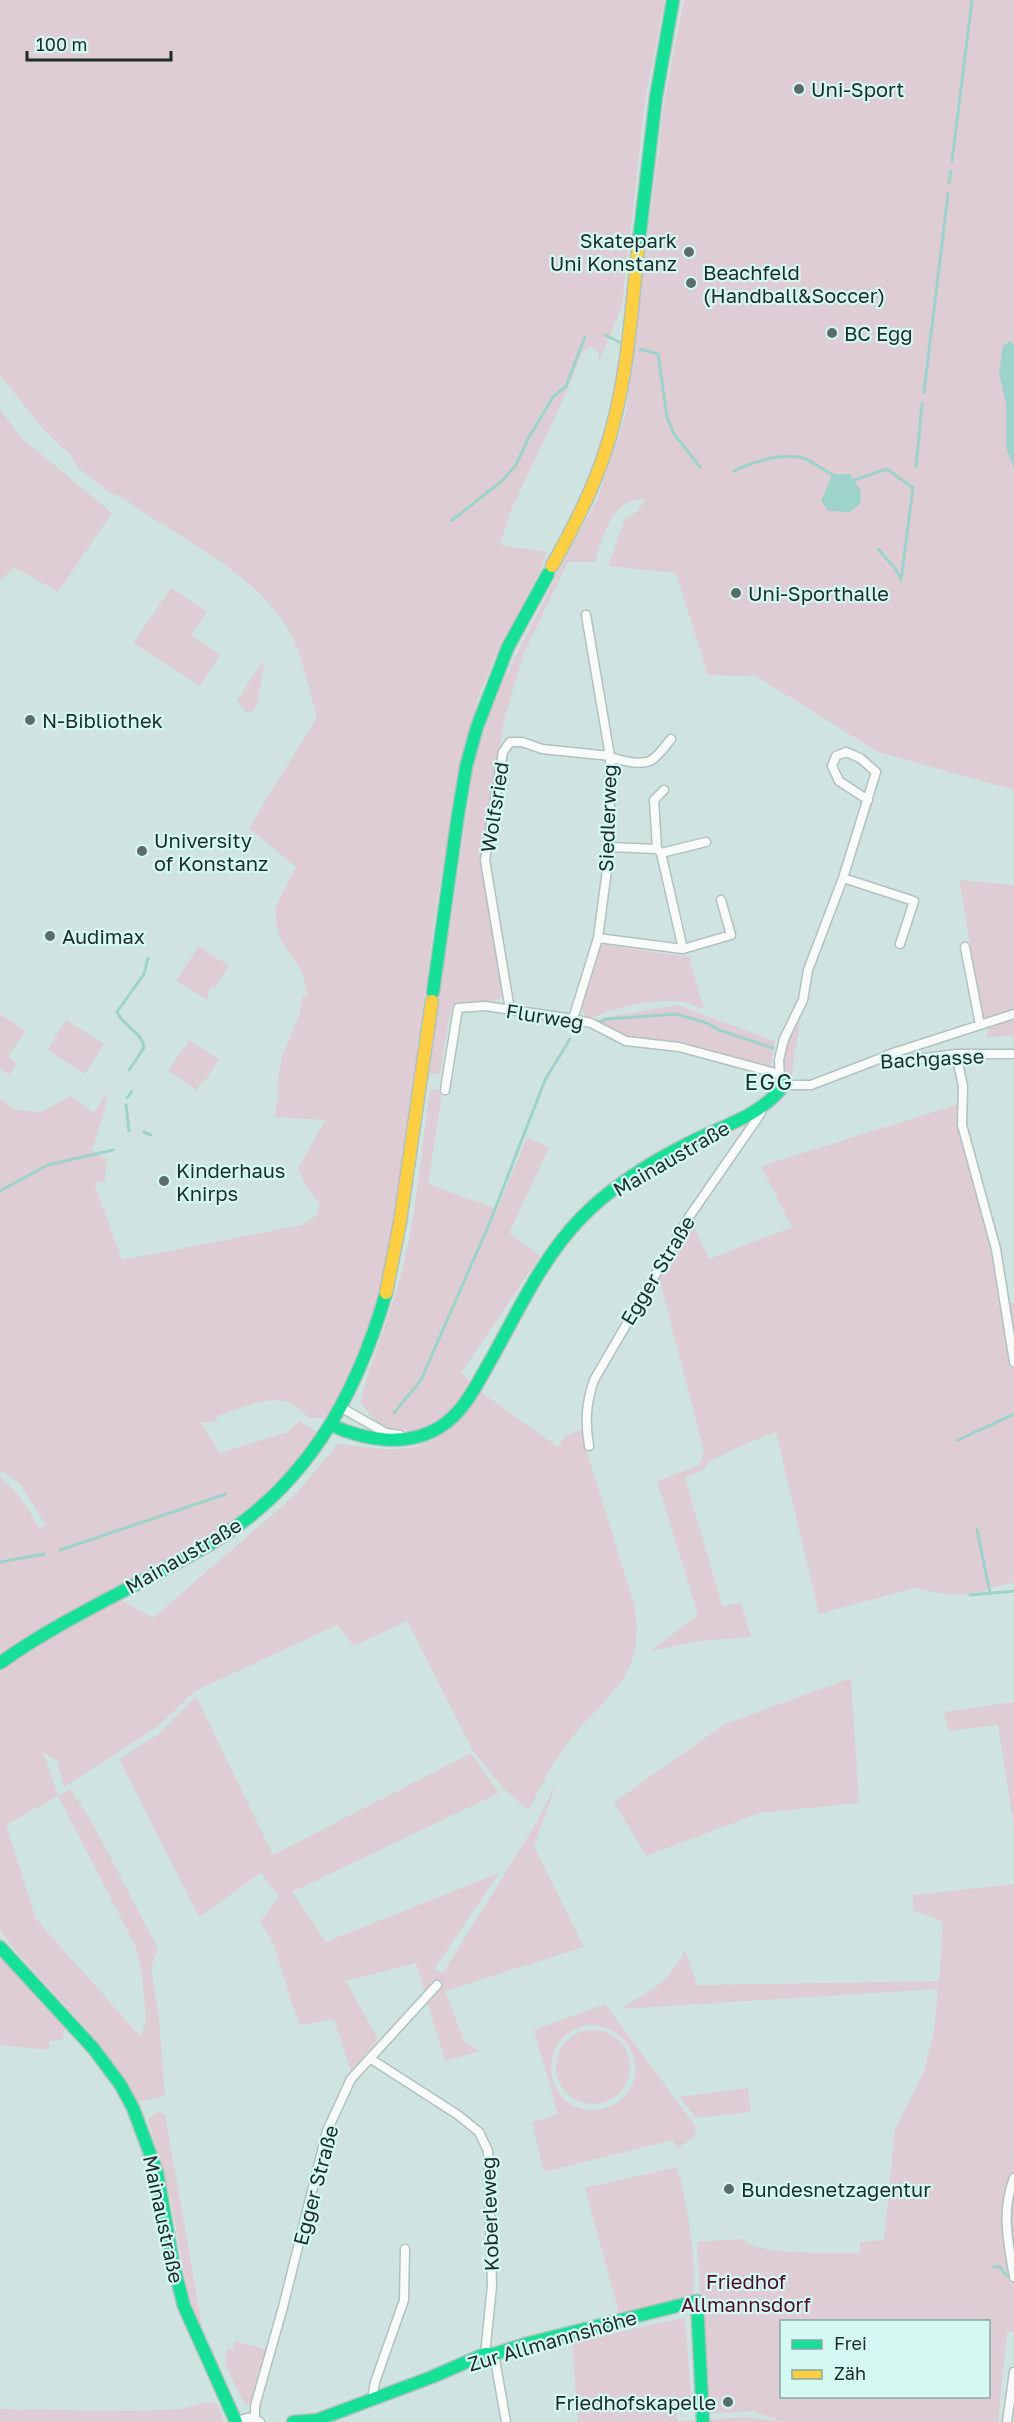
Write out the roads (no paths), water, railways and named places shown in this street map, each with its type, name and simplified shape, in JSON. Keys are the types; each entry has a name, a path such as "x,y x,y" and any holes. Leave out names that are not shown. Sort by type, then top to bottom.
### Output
{"main road":[{"path":"331,1425 342,1408 370,1346 391,1278 411,1160 458,815 466,767 477,727 508,647 594,483 612,430 631,319 661,57 673,0"},
{"name":"Mainaustraße","path":"0,1663 36,1637 211,1543 237,1525 273,1495 292,1475 331,1425 371,1440 412,1437 432,1432 446,1422 459,1408 550,1260 581,1217 622,1183 669,1154 762,1108 774,1098 782,1080"},
{"name":"Mainaustraße","path":"0,1947 95,2051 120,2085 134,2112 152,2155 178,2286 190,2322 236,2422"},
{"name":"Zur Allmannshöhe","path":"293,2422 318,2420 490,2354 697,2301 703,2422"}],"street":[{"name":"Siedlerweg","path":"573,1019 598,938 610,847 610,756 586,615"},
{"path":"610,756 618,760 650,760 671,739"},
{"name":"Wolfsried","path":"510,1010 485,860 503,752 510,742 522,742 542,748 610,756"},
{"path":"782,1080 779,1060 784,1040 803,1000 808,970 843,878 868,800 876,772 860,758 846,752 836,756 832,766 839,781 868,800"},
{"path":"664,790 654,800 659,851 683,949"},
{"path":"610,847 659,851 706,842"},
{"path":"843,878 914,901 900,944"},
{"path":"598,938 683,949 732,935 722,900"},
{"path":"965,947 980,1024"},
{"name":"Flurweg","path":"445,1090 458,1008 485,1006 591,1023 626,1041 679,1047 782,1080"},
{"path":"884,1057 1014,1014"},
{"path":"956,1054 963,1086 962,1125 996,1249 1014,1362"},
{"name":"Bachgasse","path":"782,1080 811,1085 884,1057 910,1060 956,1054 1014,1054"},
{"name":"Egger Straße","path":"589,1446 586,1416 588,1397 594,1380 689,1217 761,1113 762,1108"},
{"path":"342,1408 386,1433 412,1437"},
{"name":"Egger Straße","path":"257,2420 255,2406 283,2307 327,2131 351,2079 437,1985"},
{"name":"Koberleweg","path":"371,2059 458,2115 479,2132 488,2151 492,2286 490,2354 506,2422"},
{"path":"1014,2178 1007,2197 1007,2237 1014,2277"},
{"path":"375,2398 373,2393 375,2382 404,2300 405,2249"},
{"path":"1007,2422 1014,2372"},
{"path":"236,2422 249,2417 257,2420"}],"waterway":[{"path":"952,161 972,0"},
{"path":"949,183 951,171"},
{"path":"924,392 948,194"},
{"path":"605,335 619,342"},
{"path":"452,520 502,481 516,465 528,439 553,397 566,386 585,337"},
{"path":"640,349 658,354 667,417 674,434 700,467"},
{"path":"916,467 922,404"},
{"path":"734,471 767,459 794,457 807,459 836,476"},
{"path":"854,480 887,469 913,488 901,580"},
{"path":"878,549 895,568 901,579"},
{"path":"129,1070 144,1048 143,1042 123,1022 117,1012 144,974 148,958"},
{"path":"599,1022 607,1019 676,1014 773,1048"},
{"path":"394,1413 421,1380 490,1222 545,1080 570,1039"},
{"path":"127,1098 132,1091"},
{"path":"126,1105 129,1131"},
{"path":"144,1132 151,1135"},
{"path":"0,1191 48,1165 113,1150"},
{"path":"958,1440 1014,1414"},
{"path":"60,1550 226,1494"},
{"path":"977,1530 990,1593"},
{"path":"0,1562 44,1554"},
{"path":"970,1595 1014,1591"},
{"path":"994,2267 1000,2267 1006,2275 1012,2278"}],"place":[{"name":"Uni-Sport","path":"799,89"},
{"name":"Skatepark Uni Konstanz","path":"689,252"},
{"name":"Beachfeld (Handball&Soccer)","path":"691,283"},
{"name":"BC Egg","path":"832,333"},
{"name":"Uni-Sporthalle","path":"736,593"},
{"name":"N-Bibliothek","path":"30,720"},
{"name":"University of Konstanz","path":"142,851"},
{"name":"Audimax","path":"50,936"},
{"name":"Kinderhaus Knirps","path":"164,1181"},
{"name":"Bundesnetzagentur","path":"729,2189"},
{"name":"Friedhofskapelle","path":"728,2402"}],"district":[{"name":"EGG","path":"769,1081"}],"park label":[{"name":"Friedhof Allmannsdorf","path":"746,2292"}]}
